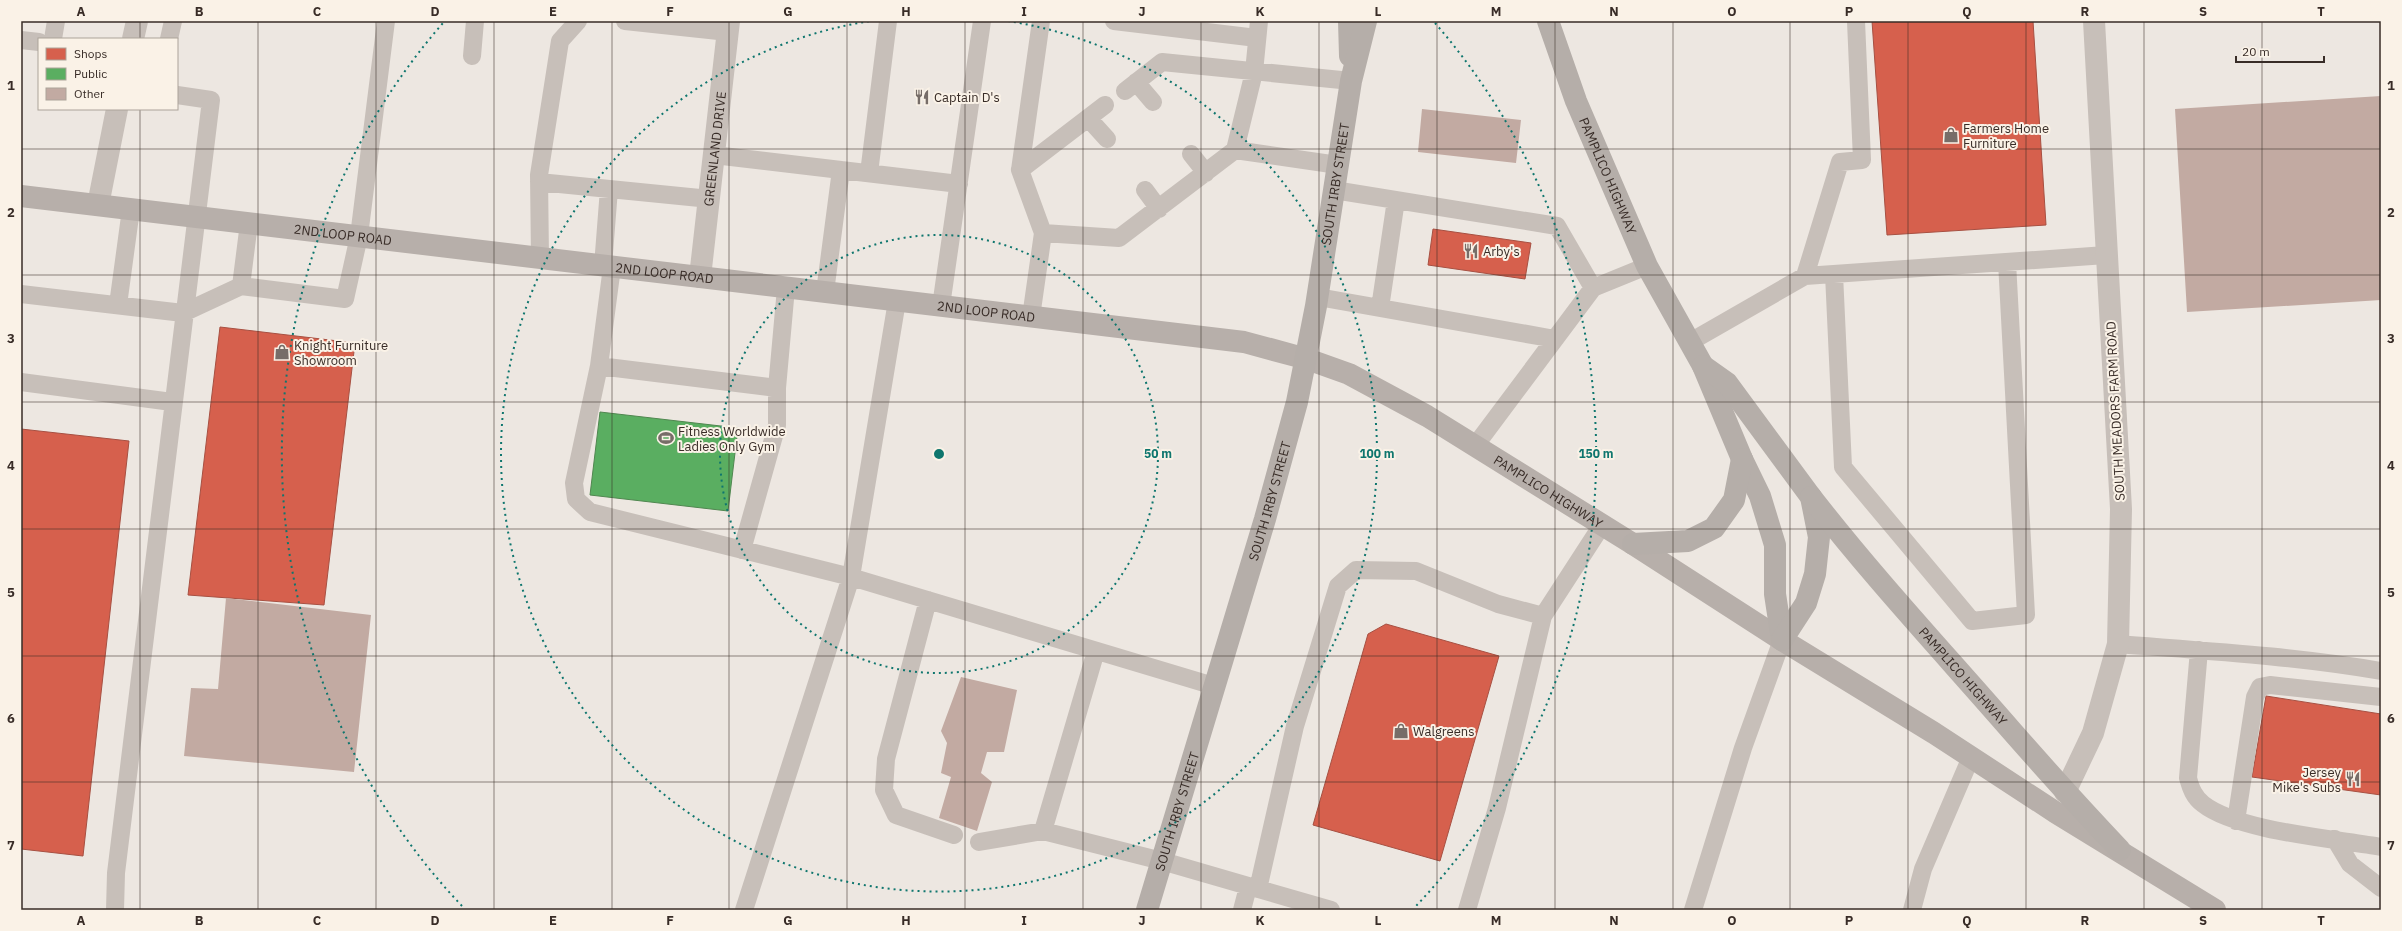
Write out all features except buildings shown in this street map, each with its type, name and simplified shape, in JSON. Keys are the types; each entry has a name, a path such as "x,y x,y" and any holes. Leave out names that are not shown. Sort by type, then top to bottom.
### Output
{"main road":[{"name":"SOUTH IRBY STREET","path":"1349,21 1351,81"},
{"name":"SOUTH IRBY STREET","path":"1147,910 1265,519 1307,359 1351,81 1366,21"},
{"name":"PAMPLICO HIGHWAY","path":"1548,21 1576,101 1647,266 1703,366 1742,459 1760,496 1775,545 1775,594 1782,640"},
{"name":"2ND LOOP ROAD","path":"21,196 1244,342 1307,359"},
{"name":"PAMPLICO HIGHWAY","path":"1307,359 1348,374 1427,416 1633,544 1782,640 1971,757 2055,812 2120,850 2215,910"},
{"name":"PAMPLICO HIGHWAY","path":"1703,366 1727,383 1852,550 2065,792 2120,850"},
{"path":"1633,544 1688,541 1714,528 1734,500 1742,459"},
{"name":"PAMPLICO HIGHWAY","path":"1782,640 1806,603 1815,574 1819,537 1811,497"}],"street":[{"path":"133,38 137,21"},
{"name":"SOUTH MEADORS FARM ROAD","path":"2065,792 2094,733 2118,644 2120,509 2094,21"},
{"name":"GREENLAND DRIVE","path":"700,277 710,199 728,27"},
{"path":"98,205 118,110"}],"lane":[{"path":"53,38 56,21"},
{"path":"169,38 173,21"},
{"path":"21,294 183,313 241,286 345,299 359,236 386,21"},
{"path":"472,56 475,21"},
{"path":"540,258 539,182 560,41 578,21"},
{"path":"625,21 728,27"},
{"path":"869,173 888,21"},
{"path":"941,306 982,21"},
{"path":"1031,317 1043,233 1020,170 1041,21"},
{"path":"1043,233 1120,238 1235,150 1254,72 1258,30 1114,21"},
{"path":"1805,276 1840,162 1862,160 1856,21"},
{"path":"21,40 38,42"},
{"path":"1153,102 1130,86 1162,62 1351,81"},
{"path":"115,910 116,873 172,402 211,100 178,95"},
{"path":"1020,170 1105,105"},
{"path":"1088,118 1107,139"},
{"path":"1235,150 1338,165"},
{"path":"1191,154 1206,173"},
{"path":"714,155 959,184"},
{"path":"825,292 841,170"},
{"path":"539,182 710,199"},
{"path":"609,189 607,266 599,366 574,483 576,499 590,512 851,577 1214,686"},
{"path":"1145,190 1159,209"},
{"path":"1334,190 1557,226 1593,288"},
{"path":"1380,308 1396,200"},
{"path":"118,306 131,209"},
{"path":"241,286 249,223"},
{"path":"1690,342 1805,276 2106,255"},
{"path":"1834,274 1843,467 1972,621 2026,615 2007,262"},
{"path":"1475,446 1593,288 1647,266"},
{"path":"742,550 777,425 777,388 786,288"},
{"path":"1318,297 1555,338"},
{"path":"744,910 851,577 897,301"},
{"path":"599,366 777,388"},
{"path":"21,382 172,402"},
{"path":"1467,910 1497,808 1543,616 1602,525"},
{"path":"1242,910 1253,888 1295,726 1338,586 1356,570 1416,571 1498,604 1543,616"},
{"path":"928,600 886,759 884,790 896,815 954,835"},
{"path":"1693,910 1743,748 1782,640"},
{"path":"2118,644 2199,650 2341,664 2381,670"},
{"path":"1043,831 1096,650"},
{"path":"2199,650 2188,778 2192,793 2204,805 2236,821 2381,847"},
{"path":"2236,821 2255,697 2260,687 2270,684 2381,697"},
{"path":"1912,910 1923,869 1971,757"},
{"path":"978,842 1043,831 1162,861 1331,910"},
{"path":"2335,839 2350,864 2381,888"}],"place":[{"name":"Captain D's","path":"922,97"},
{"name":"Farmers Home Furniture","path":"1951,135"},
{"name":"Arby's","path":"1471,251"},
{"name":"Knight Furniture Showroom","path":"282,352"},
{"name":"Fitness Worldwide Ladies Only Gym","path":"666,438"},
{"name":"Walgreens","path":"1401,731"},
{"name":"Jersey Mike's Subs","path":"2353,779"}]}
